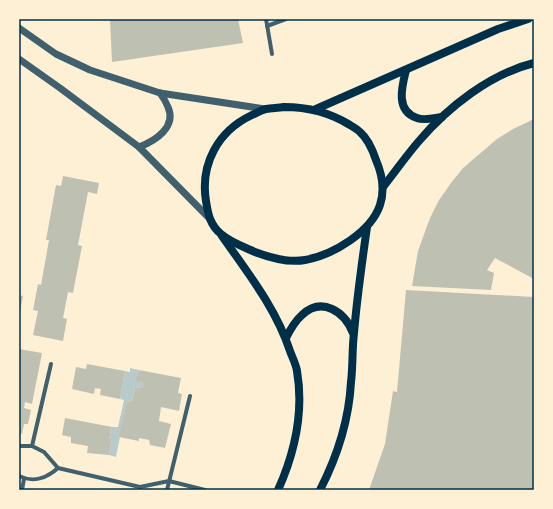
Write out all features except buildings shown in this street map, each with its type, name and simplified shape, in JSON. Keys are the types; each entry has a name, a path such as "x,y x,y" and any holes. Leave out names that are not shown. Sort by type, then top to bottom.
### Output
{"main road":[{"path":"316,109 498,29 528,19"},
{"path":"383,187 418,141 442,117 474,92 501,76 534,63"},
{"path":"406,70 401,96 403,105 408,113 418,119 442,117"},
{"path":"220,233 243,247 270,258 285,260 304,260 324,255 347,243 367,227 380,205 383,187 372,149 360,132 339,118 316,109 284,107 266,109 245,118 227,131 217,143 210,157 205,195 209,218 259,288 286,338 297,370 300,395 299,416 294,446 287,470 278,490"},
{"path":"320,490 330,472 346,420 351,383 359,282 367,227"},
{"path":"286,338 302,314 312,308 320,306 336,311 347,322 354,334"}],"street":[{"path":"266,19 272,54"},
{"path":"267,26 286,19"},
{"path":"19,28 56,54 90,70 160,93 266,109"},
{"path":"19,59 139,147 209,218"},
{"path":"139,147 157,139 170,122 168,106 160,93"},
{"path":"32,446 51,364"},
{"path":"167,490 190,396"},
{"path":"19,446 32,446 44,452 58,468 142,488 169,481 206,490"},
{"path":"19,476 24,479 31,480 42,478 50,475 58,468"},
{"path":"22,490 24,479"}],"shaded area":[{"path":"130,368 139,370 137,381 143,383 142,388 135,387 132,402 127,401 116,457 109,455 112,439 109,439 112,427 118,427 124,400 120,399 125,371 130,372"}]}
